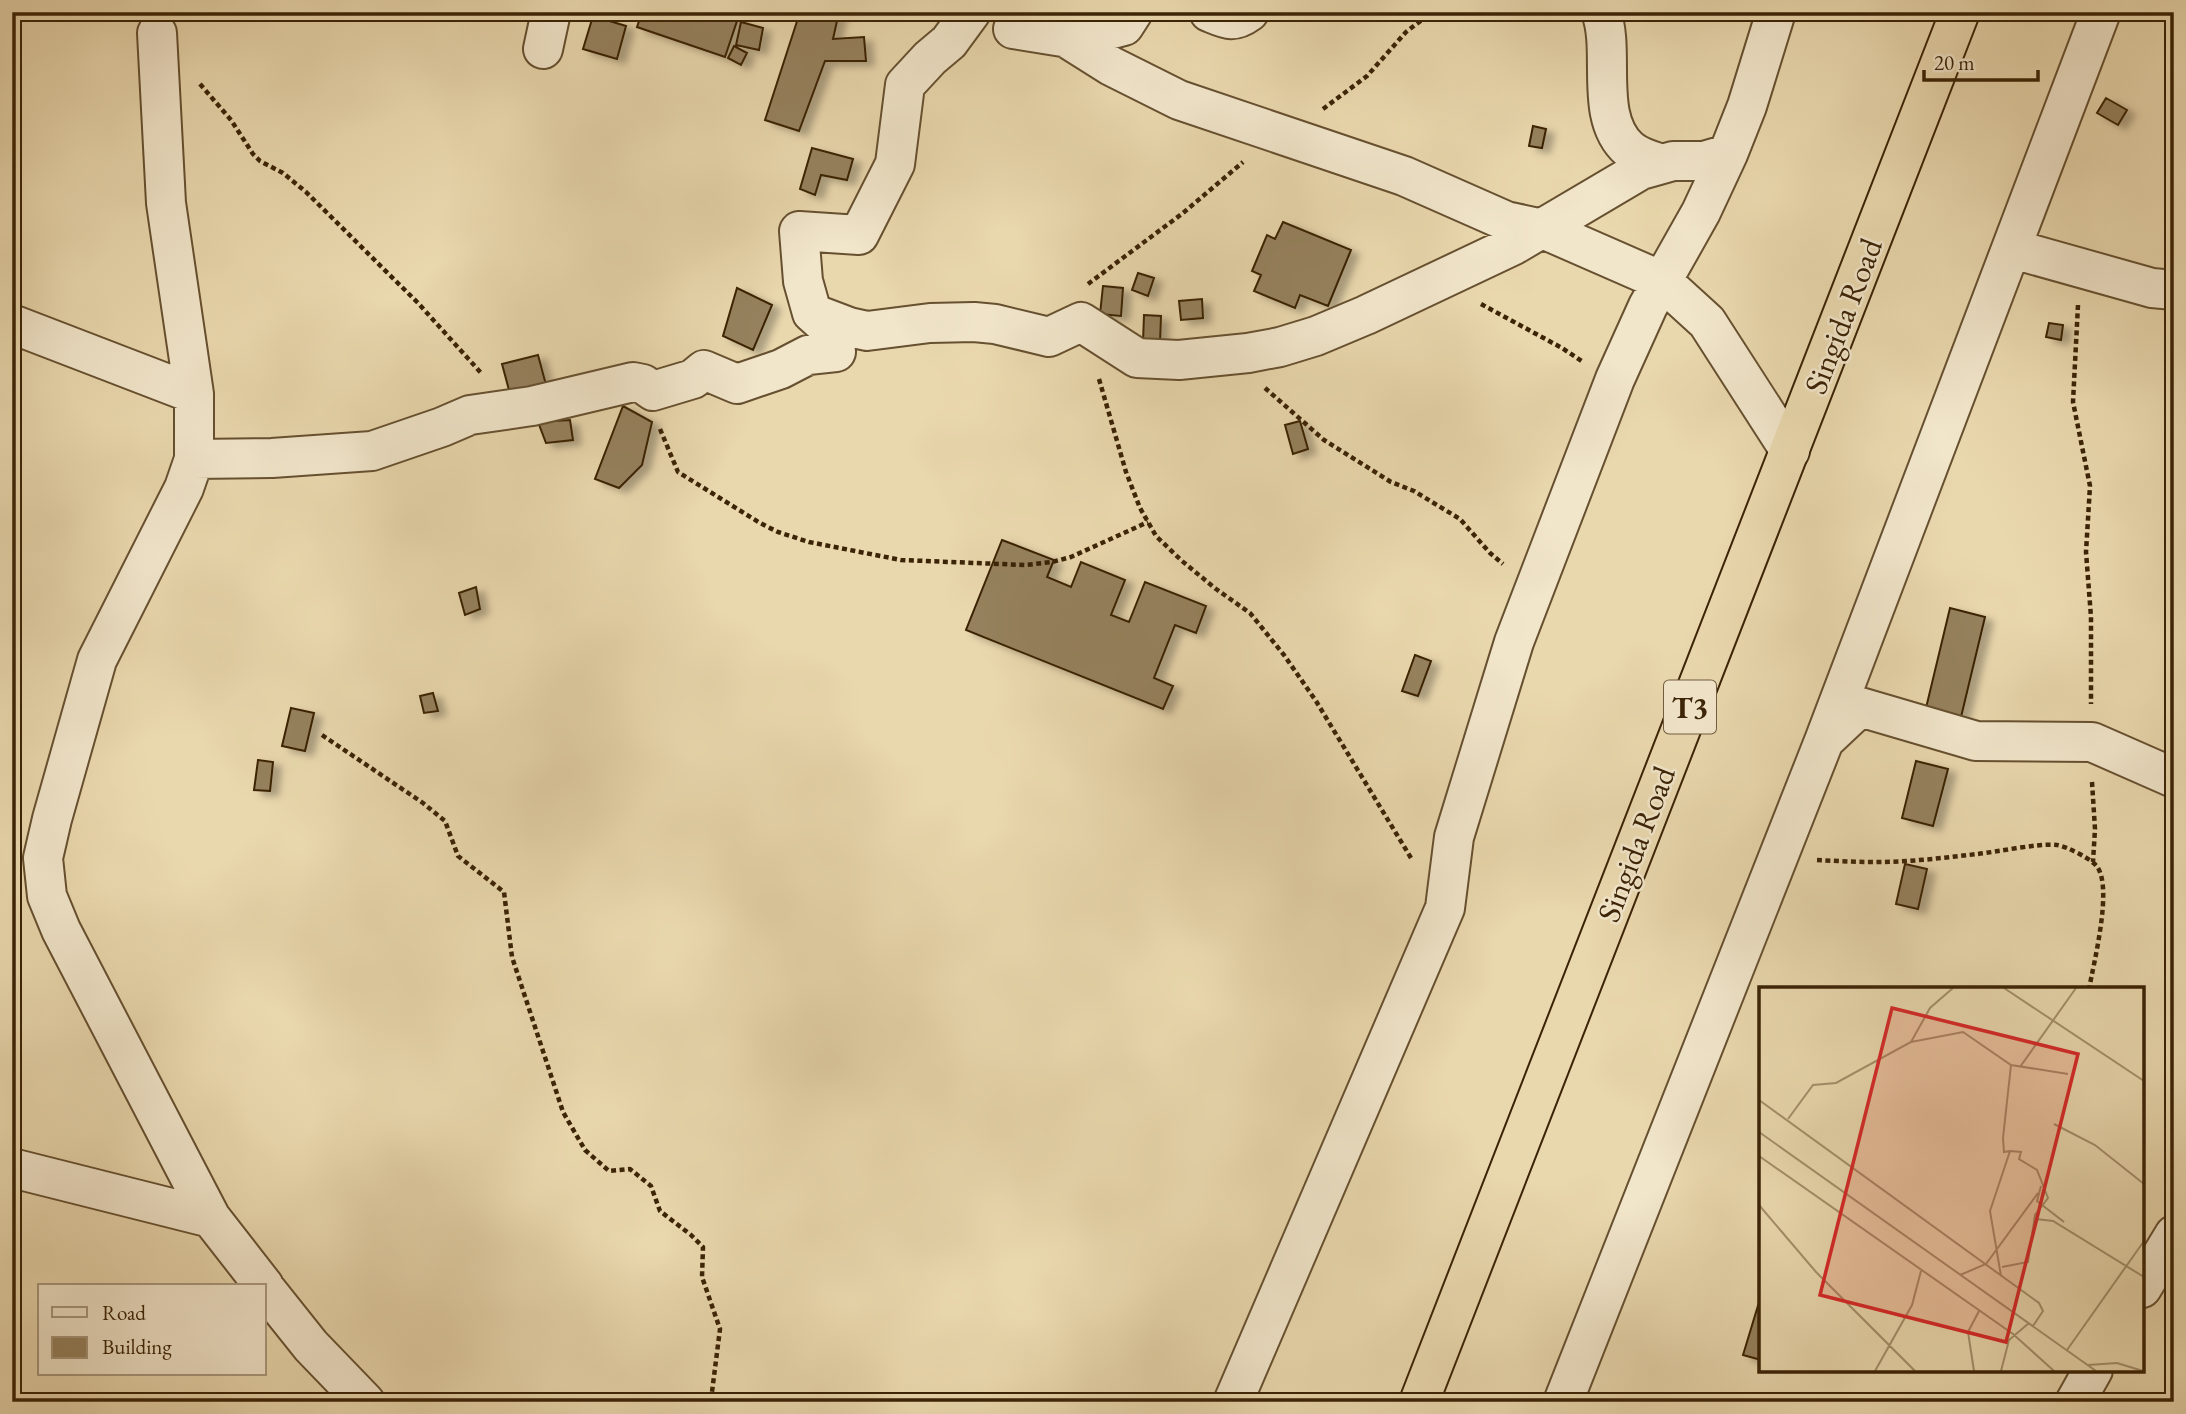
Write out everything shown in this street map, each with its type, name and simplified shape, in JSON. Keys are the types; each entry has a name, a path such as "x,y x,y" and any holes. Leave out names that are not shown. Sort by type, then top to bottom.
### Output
{"highway":[{"name":"Singida Road","path":"1419,1402 1960,12"}],"street":[{"path":"543,49 551,12"},
{"path":"194,459 272,458 372,450 470,415 513,409 633,382 643,384 653,391 693,379 704,370 737,384 781,369 808,355 836,352 832,331 812,313 803,281 799,230 859,234 895,164 905,85 949,42 971,12"},
{"path":"1013,29 1075,39 1124,26 1133,12"},
{"path":"1209,12 1226,19 1239,19 1249,12"},
{"path":"1601,12 1605,31 1606,84 1610,112 1617,132 1631,152 1659,163"},
{"path":"1233,1402 1445,908 1454,837 1514,642 1615,379 1648,306 1701,212 1728,155 1747,106 1776,12"},
{"path":"1563,1402 1824,741 2101,12"},
{"path":"157,33 166,203 194,394 194,459 184,488 97,660 43,858 47,896 61,930 211,1218 262,1284"},
{"path":"1065,37 1111,66 1179,100 1404,176 1506,221 1543,229 1662,281 1707,322 1790,451"},
{"path":"812,313 867,331 930,323 974,322 995,324 1049,337 1081,322 1137,358 1179,360 1232,355 1316,336 1442,280 1514,246 1642,170 1659,163 1673,160 1704,161 1728,155"},
{"path":"2013,249 2152,288 2174,290"},
{"path":"12,324 194,394"},
{"path":"1824,741 1860,707 1976,741 2092,741 2174,778"},
{"path":"12,1168 211,1218"},
{"path":"2144,1285 2174,1235"},
{"path":"266,1289 311,1346 365,1402"},
{"path":"2075,1402 2093,1372"}],"path":[{"path":"1432,12 1406,32 1367,76 1340,98 1236,167 1183,213 1073,295 1064,309 1081,322 1126,472 1140,508 1156,536 1216,589 1250,613 1284,655 1316,701 1411,858 1445,908"},
{"path":"198,82 231,120 253,154 260,161 283,173 335,220 418,303 513,409"},
{"path":"2079,266 2073,402 2090,486 2086,552 2091,617 2095,830 2093,862"},
{"path":"1442,280 1615,379"},
{"path":"1232,355 1267,391 1324,440 1391,482 1460,519 1490,553 1535,588"},
{"path":"633,382 656,421 678,472 760,523 809,542 901,560 1024,565 1071,557 1148,522"},
{"path":"322,735 423,803 445,821 458,856 504,892 512,957 564,1112 584,1150 609,1171 630,1169 651,1186 660,1211 703,1247 702,1277 720,1329 712,1392 707,1402"},
{"path":"1777,859 1878,862 1935,859 2056,845 2065,847 2093,862 2101,874 2101,931 2089,987"}],"building":[{"path":"642,12 731,12 739,15 725,57 637,27"},
{"path":"800,12 839,12 833,39 864,37 866,61 825,61 799,131 765,120"},
{"path":"593,16 626,26 617,59 583,49"},
{"path":"741,22 763,28 759,50 736,45"},
{"path":"734,46 747,53 741,65 728,58"},
{"path":"2106,98 2127,110 2118,125 2097,113"},
{"path":"1533,126 1546,129 1542,148 1529,146"},
{"path":"812,148 853,159 847,180 821,175 815,195 800,189"},
{"path":"1283,222 1351,250 1328,306 1300,295 1295,308 1254,291 1261,275 1252,271 1267,235 1275,239"},
{"path":"1138,273 1154,278 1148,296 1132,290"},
{"path":"1103,286 1123,288 1121,316 1100,314"},
{"path":"737,288 772,305 753,350 723,336"},
{"path":"1202,299 1203,318 1181,320 1179,301"},
{"path":"1144,315 1161,316 1160,343 1143,342"},
{"path":"2049,323 2063,325 2061,340 2046,337"},
{"path":"538,355 549,396 513,405 502,364"},
{"path":"623,406 652,422 642,465 619,488 595,479"},
{"path":"570,420 573,440 546,443 538,422"},
{"path":"1300,421 1308,449 1293,454 1285,425"},
{"path":"1002,540 1054,560 1047,577 1071,587 1081,562 1125,580 1111,615 1129,622 1145,582 1206,606 1196,633 1175,625 1154,678 1173,686 1163,709 966,630"},
{"path":"476,587 480,609 465,615 459,593"},
{"path":"1950,608 1985,617 1961,717 1926,708"},
{"path":"1415,655 1431,661 1418,696 1402,691"},
{"path":"433,693 438,711 424,713 420,696"},
{"path":"291,708 314,713 305,751 282,746"},
{"path":"258,760 273,762 270,791 254,790"},
{"path":"1916,761 1948,769 1933,826 1902,818"},
{"path":"1905,864 1927,869 1918,909 1896,904"},
{"path":"1759,1302 1759,1359 1743,1355"}]}
